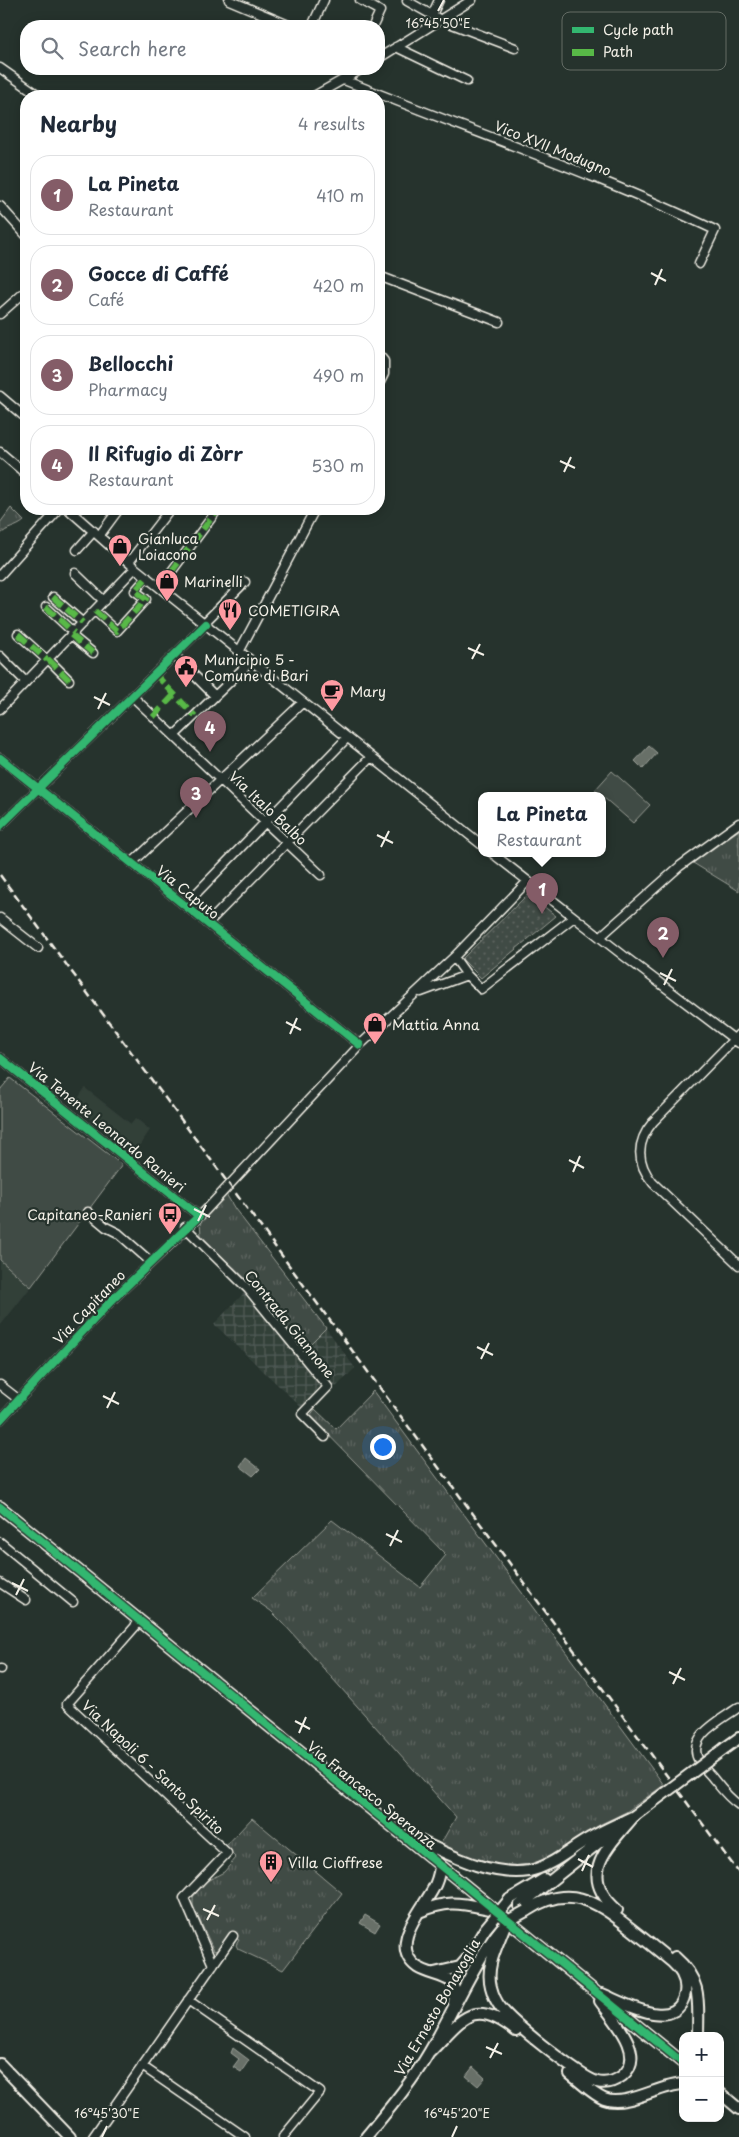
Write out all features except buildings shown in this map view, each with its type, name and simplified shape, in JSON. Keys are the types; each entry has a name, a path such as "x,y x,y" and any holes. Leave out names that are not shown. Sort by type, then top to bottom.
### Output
{"main road":[{"name":"Via Francesco Speranza","path":"0,1507 679,2060"},
{"path":"592,1990 624,2035 631,2051 630,2064 624,2074 617,2080 605,2083 591,2080 576,2070 514,2022 501,2009 493,1993 490,1966 497,1938 506,1922 523,1909 565,1868 734,1743"},
{"path":"394,1829 472,1863 514,1872 531,1870 546,1865 591,1837 634,1816"},
{"path":"634,1816 607,1849 599,1862 598,1885 607,1900 689,1971 694,1978 698,1992 698,2032"},
{"path":"440,1867 435,1886 409,1929 407,1950 410,1959 416,1966 452,1982 455,1991 454,2006"},
{"path":"433,1973 460,1967 485,1929 510,1899 526,1888 565,1868"},
{"path":"523,1909 544,1901 560,1898 577,1897 594,1901 672,1962 678,1968 685,1984 685,1992 679,2005 666,2014 656,2014 592,1990"},
{"path":"418,1912 437,1904 448,1903 493,1910"},
{"name":"Via Ernesto Bonavoglia","path":"366,2137 404,2090 430,2052 454,2006 497,1938"},
{"path":"430,2052 466,2017 481,2012 489,2014 510,2026 605,2100 621,2101 658,2089 679,2085"},
{"path":"0,2064 70,2137"},
{"path":"724,2096 739,2109"}],"street":[{"path":"229,0 277,20"},
{"path":"315,20 324,0"},
{"path":"360,0 380,10 376,20"},
{"path":"435,17 439,0"},
{"path":"385,54 435,17 472,0"},
{"path":"407,1 435,17 516,48"},
{"path":"396,47 467,82"},
{"path":"0,68 31,90"},
{"path":"325,90 352,75"},
{"name":"Vico XVII Modugno","path":"344,80 370,90"},
{"name":"Vico XVII Modugno","path":"385,96 584,173 677,211 715,230 699,264"},
{"path":"0,206 20,228"},
{"path":"385,278 499,322"},
{"path":"0,314 20,296"},
{"path":"0,396 20,413"},
{"path":"0,452 20,469"},
{"path":"0,575 54,515"},
{"path":"75,515 135,568 478,842"},
{"path":"77,550 113,515"},
{"path":"128,562 165,515"},
{"path":"160,587 214,515"},
{"path":"239,652 312,515"},
{"path":"0,709 135,568"},
{"path":"75,573 104,601"},
{"path":"95,611 117,631 146,599 135,590 147,577"},
{"path":"0,826 174,655 245,582"},
{"path":"53,597 83,623"},
{"path":"46,607 93,653"},
{"path":"18,634 69,680"},
{"path":"174,655 215,696"},
{"path":"0,656 26,682"},
{"path":"174,736 251,662"},
{"name":"Via Italo Balbo","path":"132,696 321,875"},
{"path":"132,863 303,702"},
{"path":"185,906 347,738"},
{"path":"208,924 371,757"},
{"name":"Via Caputo","path":"0,758 360,1045"},
{"path":"600,937 680,866 739,823"},
{"path":"497,857 737,1039 653,1122 642,1138 639,1150 640,1162 645,1173 739,1266"},
{"name":"Via Capitaneo","path":"0,1420 185,1227 199,1216 360,1045 454,957 528,882"},
{"path":"454,957 467,975 481,989 574,917"},
{"path":"0,918 38,948"},
{"path":"416,993 467,975"},
{"name":"Via Tenente Leonardo Ranieri","path":"0,1058 199,1216"},
{"path":"88,1212 106,1227 118,1233 151,1262"},
{"name":"Contrada Giannone","path":"185,1227 248,1290 328,1387 302,1414 325,1438"},
{"path":"0,1385 18,1400"},
{"path":"0,1542 73,1602"},
{"path":"0,1582 26,1600"},
{"name":"Via Napoli 6 - Santo Spirito","path":"140,1621 67,1704 227,1853 184,1898 213,1965"},
{"path":"739,1708 702,1734 697,1742 696,1751 699,1761 728,1796 739,1805"},
{"path":"93,2137 233,1936"},
{"path":"188,2000 320,2092 283,2137"},
{"path":"142,2066 245,2137"}],"shaded area":[{"path":"649,746 657,753 643,769 635,761"},
{"path":"85,1088 131,1124 136,1118 150,1130 134,1154 73,1106"},
{"path":"0,1260 31,1287 0,1326"},
{"path":"244,1293 319,1383 318,1390 301,1407 214,1324"},
{"path":"326,1328 355,1368 336,1387 305,1349"},
{"path":"246,1458 260,1469 253,1476 240,1466"},
{"path":"365,1915 380,1924 375,1932 360,1923"},
{"path":"233,2048 249,2060 241,2072 233,2067 239,2059 231,2053"},
{"path":"473,2067 485,2078 478,2086 466,2076"}],"green space":[{"path":"11,508 24,521 0,535 0,523"},
{"path":"612,771 650,805 633,823 606,800 606,792 597,792 595,790"},
{"path":"739,830 739,891 693,863"},
{"path":"528,894 556,916 481,978 462,959"},
{"path":"10,1078 122,1165 31,1287 0,1260 0,1090"},
{"path":"226,1194 235,1209 326,1328 305,1349 250,1283 201,1236 200,1221"},
{"path":"373,1391 664,1785 626,1812 601,1824 550,1858 534,1865 502,1867 474,1860 440,1845 456,1817 283,1623 271,1611 252,1598 332,1520 420,1587 446,1555 310,1416 315,1409 336,1429"},
{"path":"252,1818 342,1893 283,1970 238,1949 236,1945 239,1940 229,1934 218,1950 214,1951 193,1906 193,1897 205,1882 224,1872 236,1858 225,1847"}],"railway":[{"path":"0,875 739,1873"}],"marked path":[{"path":"160,587 214,515"},
{"path":"95,611 117,631 146,599 135,591 147,577"},
{"path":"53,597 83,623"},
{"path":"46,607 74,633"},
{"path":"18,634 47,660"},
{"path":"71,635 93,653"},
{"path":"48,659 69,680"},
{"path":"155,674 195,716"},
{"path":"153,717 175,694"}],"cycle path":[{"path":"0,826 206,624"},
{"path":"0,758 360,1045"},
{"path":"0,1058 199,1216 111,1301 0,1420"},
{"path":"0,1507 679,2060"}],"place":[{"name":"Gianluca Loiacono","path":"120,567"},
{"name":"Marinelli","path":"167,602"},
{"name":"COMETIGIRA","path":"230,631"},
{"name":"Municipio 5 - Comune di Bari","path":"186,688"},
{"name":"Mary","path":"332,712"},
{"name":"Il Rifugio di Zòrr","path":"210,752"},
{"name":"Bellocchi","path":"196,818"},
{"name":"La Pineta","path":"542,914"},
{"name":"Gocce di Caffé","path":"663,958"},
{"name":"Mattia Anna","path":"375,1045"},
{"name":"Capitaneo-Ranieri","path":"170,1235"},
{"name":"Villa Cioffrese","path":"271,1883"}]}
